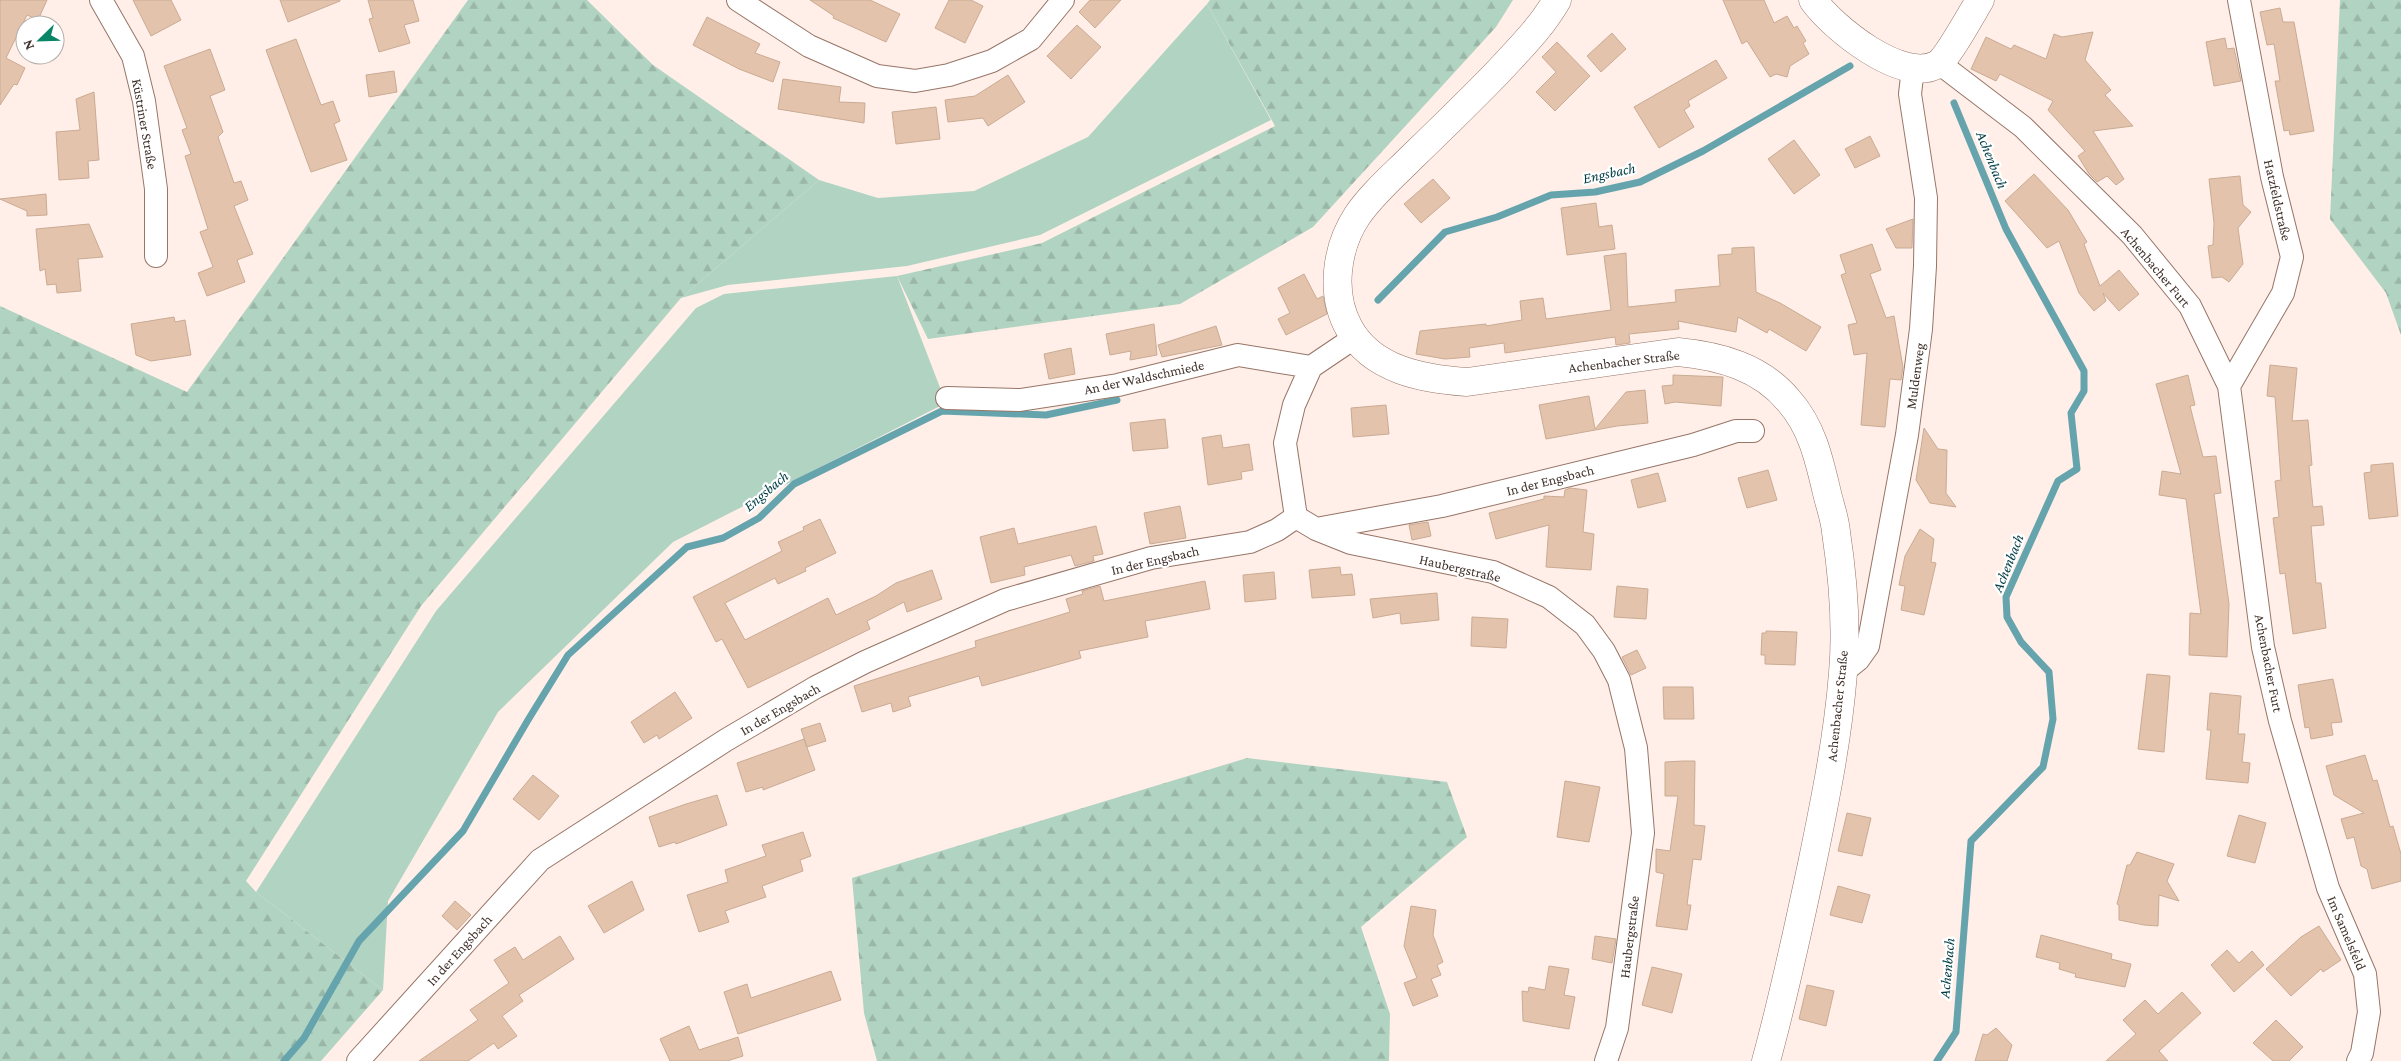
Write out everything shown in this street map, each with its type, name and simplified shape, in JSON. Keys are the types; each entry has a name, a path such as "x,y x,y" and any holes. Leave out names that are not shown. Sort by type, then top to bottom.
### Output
{"main road":[{"name":"Achenbacher Straße","path":"1557,0 1537,31 1357,216 1342,248 1337,285 1339,304 1354,338 1374,357 1398,369 1433,380 1467,382 1678,352 1705,354 1727,360 1752,371 1766,380 1788,399 1801,416 1816,447 1836,530 1844,627 1843,672 1823,808 1786,988 1766,1061"},
{"name":"Achenbacher Furt","path":"1813,0 1841,29 1863,47 1926,66"},
{"path":"1926,66 1980,0"}],"street":[{"name":"Küstriner Straße","path":"101,0 132,56 144,101 156,189 156,256"},
{"path":"738,0 809,46 876,76 915,81 948,75 992,61 1030,39 1062,0"},
{"name":"Hatzfeldstraße","path":"2229,386 2283,293 2292,257 2272,177 2239,0"},
{"name":"Achenbacher Furt","path":"1926,66 2023,127 2132,235 2190,306 2229,386 2263,647 2280,721 2320,866"},
{"name":"Muldenweg","path":"1843,672 1858,660 1868,646 1907,435 1921,329 1925,266 1926,198 1910,94 1926,66"},
{"path":"1296,517 1285,443 1294,406 1310,367 1354,338"},
{"name":"An der Waldschmiede","path":"947,398 1020,400 1118,385 1238,355 1310,367"},
{"name":"In der Engsbach","path":"1316,529 1442,506 1693,445 1736,431 1753,431"},
{"name":"Haubergstraße","path":"1296,517 1316,529 1351,543 1493,572 1549,597 1585,625 1604,652 1619,680 1636,748 1643,833 1617,1028 1606,1061"},
{"name":"In der Engsbach","path":"358,1061 540,860 726,740 816,687 866,662 1005,600 1151,558 1250,542 1278,530 1296,517"},
{"name":"Im Samelsfeld","path":"2320,866 2365,974 2369,1012 2362,1053 2358,1061"}],"green space":[{"path":"468,0 587,0 653,65 819,180 681,298 421,606 246,881 256,892 383,990 321,1061 0,1061 0,306 187,392"},
{"path":"1210,0 1513,0 1496,27 1313,227 1180,304 928,339 897,276 1042,243 1275,126 1207,4"},
{"path":"2340,0 2401,0 2401,335 2386,293 2330,219"},
{"path":"1207,4 1271,120 1040,235 907,266 728,285 681,298 819,180 878,198 974,191 1088,137"},
{"path":"897,276 946,403 673,542 498,712 388,901 383,990 256,892 436,611 696,308 724,294"},
{"path":"1247,758 1447,782 1467,837 1361,927 1390,1014 1389,1061 877,1061 864,1013 852,878"}],"building":[{"path":"0,0 47,0 40,15 15,15 15,40 6,58 15,63 15,65 25,68 17,85 14,84 0,105"},
{"path":"133,0 171,0 181,20 151,36"},
{"path":"280,0 340,0 340,1 288,22"},
{"path":"368,0 413,0 419,21 404,25 410,43 379,52 369,19 373,18"},
{"path":"810,0 870,0 900,14 886,42 833,18 834,16"},
{"path":"949,0 971,0 983,6 965,43 935,28"},
{"path":"1090,0 1121,0 1095,28 1079,12"},
{"path":"1723,0 1764,0 1774,23 1787,16 1794,28 1797,26 1806,41 1803,43 1809,54 1790,66 1787,77 1776,74 1770,77 1747,41 1742,44"},
{"path":"2280,8 2283,22 2294,22 2314,131 2290,135 2289,130 2284,131 2275,81 2280,81 2274,44 2267,45 2260,12"},
{"path":"707,17 760,44 755,53 780,62 773,82 739,69 693,45"},
{"path":"1077,25 1101,47 1071,79 1047,56"},
{"path":"2093,32 2085,60 2111,90 2105,95 2133,126 2093,131 2124,179 2116,185 2107,176 2097,182 2089,174 2078,156 2085,151 2048,110 2053,101 2000,74 1996,81 1971,69 1986,37 2011,49 2014,45 2046,59 2054,34 2062,37"},
{"path":"1612,33 1626,49 1601,72 1587,56"},
{"path":"2225,38 2227,49 2234,48 2241,81 2214,86 2206,42"},
{"path":"296,39 321,105 333,101 340,121 334,124 347,160 311,172 266,50"},
{"path":"1557,42 1590,76 1555,111 1536,92 1556,72 1542,57"},
{"path":"210,49 225,90 210,96 223,132 218,137 234,183 241,181 248,200 234,206 253,254 237,260 245,282 207,296 198,273 213,267 200,232 208,229 185,156 191,154 182,130 187,128 164,66"},
{"path":"1716,60 1727,78 1688,101 1690,106 1684,110 1694,127 1659,148 1634,107"},
{"path":"394,71 397,92 369,97 366,75"},
{"path":"1008,75 1025,102 988,126 983,118 948,122 945,100 975,96"},
{"path":"783,79 841,87 839,102 865,103 864,123 778,109"},
{"path":"94,92 99,160 88,161 89,178 59,180 56,132 80,130 76,99"},
{"path":"936,107 940,139 896,144 892,112"},
{"path":"1870,136 1880,156 1855,168 1845,149"},
{"path":"1794,140 1820,175 1794,194 1768,159"},
{"path":"2034,174 2068,210 2087,242 2084,244 2100,286 2119,270 2139,294 2119,311 2103,293 2106,301 2094,311 2079,293 2059,241 2047,248 2005,201"},
{"path":"2240,176 2243,205 2251,212 2238,228 2243,264 2229,282 2222,277 2212,278 2208,246 2213,245 2214,223 2209,179"},
{"path":"1433,179 1450,198 1421,223 1404,204"},
{"path":"46,194 47,215 27,216 27,211 0,199"},
{"path":"1596,203 1599,227 1612,225 1615,249 1567,255 1561,208"},
{"path":"1913,219 1912,248 1896,248 1886,229"},
{"path":"89,224 103,257 78,259 81,291 57,293 56,284 47,285 45,269 40,271 36,229"},
{"path":"1872,244 1881,270 1870,274 1886,318 1894,316 1903,367 1901,380 1890,379 1885,427 1861,425 1867,353 1854,355 1848,325 1857,323 1841,275 1846,273 1840,255"},
{"path":"1754,247 1756,292 1780,303 1821,327 1806,351 1769,329 1767,333 1738,317 1736,332 1678,321 1679,329 1629,334 1630,343 1616,345 1615,337 1505,353 1504,343 1469,348 1470,357 1445,359 1416,354 1420,331 1486,324 1486,326 1522,320 1520,301 1543,298 1546,319 1611,310 1604,256 1626,253 1628,307 1676,302 1675,290 1720,286 1718,255 1732,254 1732,248"},
{"path":"1304,274 1317,299 1323,296 1327,314 1286,335 1278,319 1290,313 1278,288"},
{"path":"174,317 175,322 185,320 191,355 151,361 136,355 131,324"},
{"path":"1154,324 1157,355 1130,360 1131,351 1110,355 1106,334"},
{"path":"1216,326 1222,345 1162,357 1158,345"},
{"path":"1071,348 1075,374 1049,379 1044,354"},
{"path":"2270,365 2297,368 2292,421 2308,420 2312,465 2309,466 2313,507 2322,506 2324,525 2311,526 2316,583 2321,583 2326,628 2293,634 2285,573 2280,574 2273,518 2279,517 2275,481 2281,480 2275,397 2267,396"},
{"path":"1673,375 1723,377 1721,406 1675,402 1665,404 1662,386 1673,385"},
{"path":"2188,375 2195,405 2190,406 2203,457 2216,456 2221,493 2214,494 2229,604 2227,657 2189,655 2190,613 2201,614 2186,499 2159,495 2162,471 2181,474 2156,384"},
{"path":"1645,390 1648,423 1617,426 1546,439 1539,405 1589,396 1595,429 1626,392"},
{"path":"1386,405 1389,434 1353,437 1351,408"},
{"path":"1165,419 1168,448 1133,451 1130,423"},
{"path":"1924,428 1938,449 1947,450 1946,493 1956,507 1930,503 1916,480"},
{"path":"1221,435 1223,448 1249,444 1253,470 1241,472 1242,479 1208,485 1202,438"},
{"path":"2393,463 2398,516 2369,519 2364,473 2371,472 2371,465"},
{"path":"1768,470 1777,500 1747,508 1738,478"},
{"path":"1658,473 1666,501 1638,508 1631,480"},
{"path":"1570,488 1587,490 1583,532 1594,534 1591,570 1546,567 1549,525 1496,539 1489,513 1544,499 1544,496 1564,497 1565,490"},
{"path":"1180,506 1186,538 1150,544 1144,513"},
{"path":"820,519 836,553 805,568 806,571 778,584 775,578 725,603 745,640 828,598 836,615 876,596 896,583 932,570 942,599 907,612 904,602 867,621 870,629 748,688 722,639 716,642 693,597 782,551 778,542 804,530 803,527"},
{"path":"1428,522 1431,536 1412,540 1409,525"},
{"path":"1096,526 1103,554 1093,556 1094,561 1075,566 1071,555 1024,567 1025,575 991,583 980,537 1014,528 1018,544"},
{"path":"1920,529 1934,539 1931,562 1936,563 1924,615 1901,610 1905,586 1899,585 1905,556"},
{"path":"1340,567 1341,575 1352,574 1355,595 1312,598 1309,570"},
{"path":"1274,572 1276,599 1245,602 1243,575"},
{"path":"1205,581 1210,609 1145,621 1148,637 1079,651 1081,658 982,686 979,676 908,697 911,706 893,712 891,703 862,712 854,686 976,647 975,641 1070,612 1066,599 1083,594 1082,591 1100,586 1104,601"},
{"path":"1617,586 1648,589 1646,619 1614,617"},
{"path":"1437,593 1439,620 1401,624 1400,613 1373,618 1370,599"},
{"path":"1472,617 1508,619 1506,648 1471,646"},
{"path":"1766,631 1797,632 1795,665 1765,664 1765,655 1761,655 1762,633 1766,633"},
{"path":"1637,650 1646,668 1631,675 1622,657"},
{"path":"2147,674 2170,676 2164,752 2138,749"},
{"path":"2333,679 2342,722 2331,723 2333,735 2311,739 2309,727 2305,728 2298,685"},
{"path":"1663,687 1693,687 1694,719 1664,719"},
{"path":"675,692 692,718 659,739 657,735 644,743 631,722"},
{"path":"2210,693 2241,696 2238,734 2245,734 2242,762 2250,763 2248,783 2206,779 2211,730 2207,730"},
{"path":"820,723 826,741 807,747 801,729"},
{"path":"804,739 815,770 763,790 763,787 746,792 737,763"},
{"path":"2365,755 2373,781 2377,780 2390,827 2393,826 2401,854 2401,881 2372,889 2367,869 2361,866 2354,837 2347,839 2341,819 2364,813 2334,795 2326,766"},
{"path":"1695,761 1694,825 1705,826 1701,860 1693,859 1687,905 1691,905 1687,930 1656,926 1664,874 1656,872 1656,849 1670,851 1678,796 1665,796 1665,762"},
{"path":"533,775 559,796 539,820 513,799"},
{"path":"1565,781 1600,787 1589,842 1557,837"},
{"path":"717,795 727,825 676,844 675,842 659,847 649,817"},
{"path":"1847,813 1871,818 1862,856 1838,851"},
{"path":"2239,815 2266,823 2255,863 2227,856"},
{"path":"803,832 811,856 800,860 803,871 762,886 766,897 725,911 729,922 699,932 687,895 728,882 725,870 766,856 762,845"},
{"path":"2137,852 2174,864 2167,881 2179,901 2159,895 2158,926 2119,920 2119,905 2117,904 2127,865 2130,865"},
{"path":"632,881 644,910 604,933 588,906"},
{"path":"1838,886 1870,895 1862,923 1830,915"},
{"path":"455,901 471,915 457,930 442,916"},
{"path":"1411,906 1436,910 1433,935 1443,962 1437,965 1441,975 1431,979 1438,996 1413,1006 1404,983 1417,978 1404,946"},
{"path":"2319,926 2341,960 2323,972 2321,969 2291,996 2266,969 2301,937"},
{"path":"2041,935 2112,954 2111,959 2131,964 2125,987 2075,977 2076,974 2059,969 2060,963 2036,957"},
{"path":"560,936 574,959 519,995 523,1001 502,1016 517,1036 498,1049 494,1043 468,1061 419,1061 478,1020 470,1010 509,983 494,960 515,947 523,960"},
{"path":"1595,936 1616,939 1612,963 1592,959"},
{"path":"2227,950 2239,963 2252,951 2264,965 2234,992 2211,965"},
{"path":"1549,966 1569,969 1564,995 1575,997 1569,1029 1523,1021 1522,991 1528,992 1529,987 1545,990"},
{"path":"1652,967 1682,974 1672,1013 1642,1005"},
{"path":"831,971 841,1000 738,1034 724,992 747,984 751,998"},
{"path":"1807,985 1834,991 1826,1026 1799,1019"},
{"path":"2182,992 2201,1013 2159,1051 2168,1061 2106,1061 2136,1034 2123,1020 2145,1000 2158,1014"},
{"path":"2276,1020 2303,1047 2289,1061 2273,1061 2253,1043"},
{"path":"689,1026 699,1050 738,1037 743,1056 727,1061 670,1061 660,1039"},
{"path":"1996,1028 2012,1045 2007,1061 1975,1061 1983,1034 1987,1035"}],"waterway":[{"name":"Engsbach","path":"1378,300 1445,232 1497,217 1551,195 1595,192 1640,182 1703,151 1850,66"},
{"name":"Achenbach","path":"1937,1061 1956,1032 1971,841 2043,767 2053,719 2049,672 2021,642 2007,617 2006,597 2058,481 2077,469 2071,413 2084,391 2084,371 2006,229 1954,103"},
{"name":"Engsbach","path":"284,1061 304,1038 359,941 463,831 568,655 687,547 723,538 759,518 794,484 942,411 1046,415 1117,400"}]}
